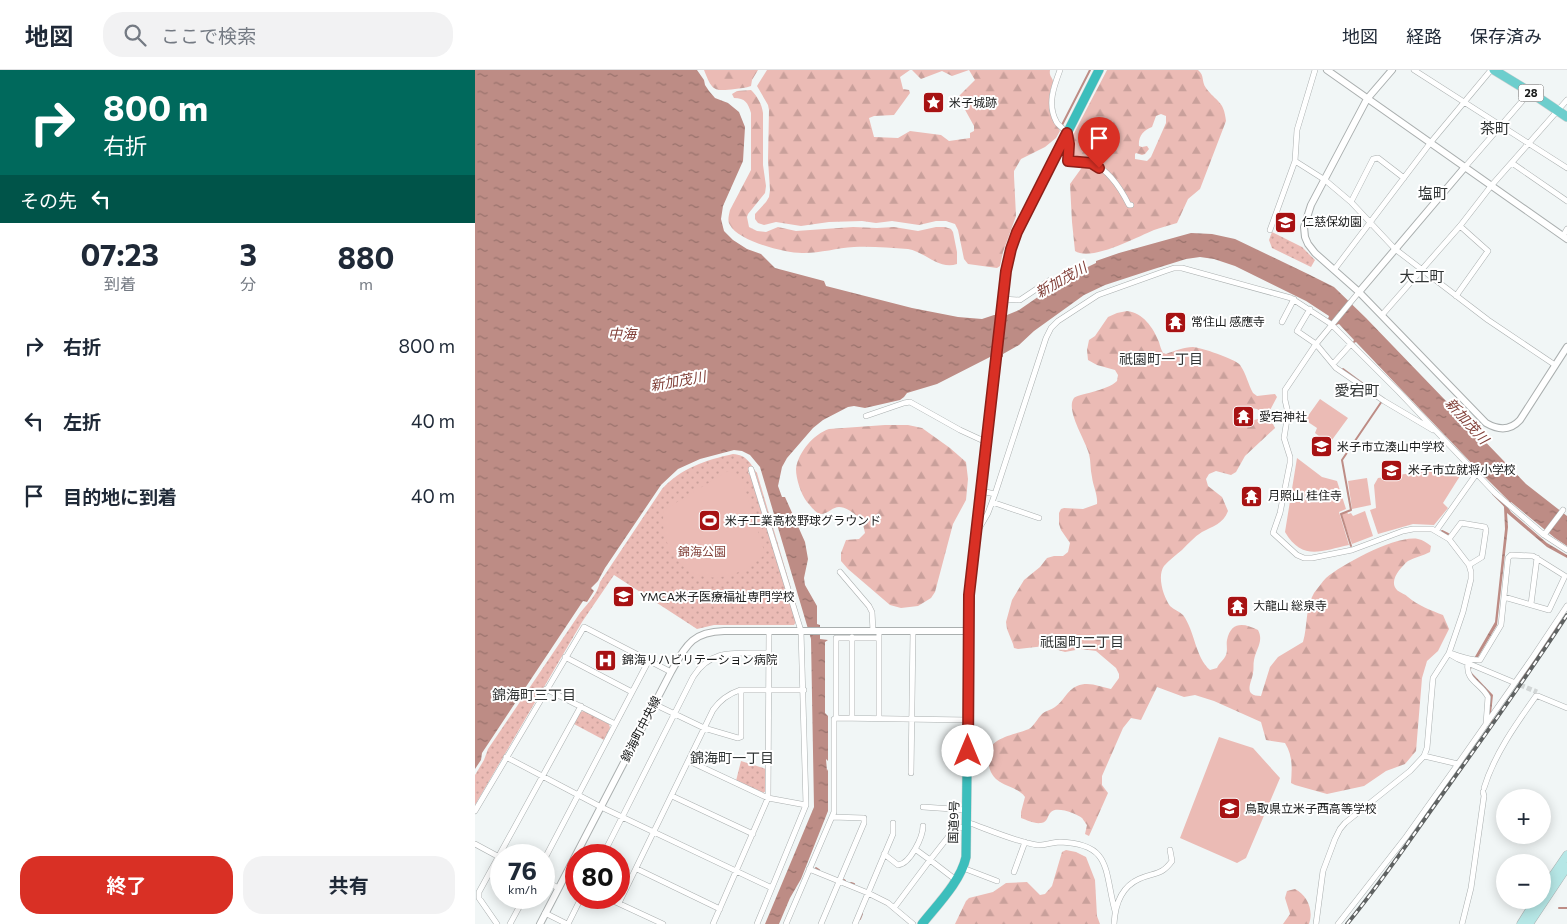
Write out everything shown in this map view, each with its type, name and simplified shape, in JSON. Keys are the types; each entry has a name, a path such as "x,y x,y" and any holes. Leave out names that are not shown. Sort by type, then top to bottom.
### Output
{"highway":[{"name":"国道9号","path":"922,924 963,868 966,857 969,595 1006,271 1017,232 1099,70"}],"main road":[{"name":"28","path":"1493,70 1567,117"},
{"path":"1551,879 1567,856"},
{"path":"1529,924 1567,867"},
{"path":"1521,924 1530,909"}],"street":[{"path":"1060,70 1053,86 1052,105 1055,119 1067,133 1069,144 1068,161 1095,164 1115,181 1129,204 1131,204"},
{"path":"1270,230 1295,161 1297,130 1315,70"},
{"path":"1327,70 1565,237 1567,229"},
{"path":"1392,70 1367,98 1306,219 1304,227 1308,244 1315,253 1382,315 1486,423 1493,427 1506,428 1516,425 1521,420 1567,347"},
{"path":"1414,70 1567,168"},
{"path":"1334,270 1431,142 1493,70"},
{"path":"1316,924 1323,871 1340,829 1410,771 1424,756 1428,743 1433,678 1449,653 1471,579 1469,565 1449,539 1436,531 1425,528 1403,531 1352,550 1312,558 1304,558 1297,555 1273,532 1280,513 1290,463 1284,438 1288,413 1285,390 1316,344 1351,300 1530,92"},
{"path":"1382,315 1460,226 1491,186 1567,100"},
{"path":"1351,202 1373,159 1378,158 1404,178"},
{"path":"1295,161 1325,180 1351,202 1395,249 1488,320 1555,365"},
{"path":"1512,163 1567,201"},
{"path":"1455,296 1488,251 1460,226"},
{"path":"976,534 982,526 995,494 1046,338 1051,328 1058,321 1098,295 1178,268 1294,299 1333,322 1351,344 1507,503 1567,550"},
{"path":"1002,299 1020,300 1050,280 1056,280"},
{"path":"1282,322 1294,299"},
{"path":"1310,309 1297,331 1316,344 1333,364 1384,401 1438,432"},
{"path":"1333,364 1351,344"},
{"path":"866,416 909,402 986,442"},
{"path":"751,469 804,630 806,806 757,924"},
{"path":"1436,531 1477,473"},
{"path":"981,491 995,494"},
{"path":"992,502 1039,518"},
{"path":"1545,533 1563,510"},
{"path":"1449,539 1461,523 1485,527 1481,558 1469,565"},
{"path":"1486,724 1489,697 1469,676 1467,670 1472,662 1480,660 1501,625 1504,597 1509,556 1514,554 1533,556 1565,576 1549,610 1504,597"},
{"path":"1531,604 1537,558"},
{"path":"840,572 872,612 877,634 879,719"},
{"path":"1338,924 1406,837 1567,606"},
{"path":"475,811 546,688 584,627 671,672"},
{"name":"錦海町中央線","path":"539,924 671,672 688,644 702,634 717,631 804,630 852,634 968,631"},
{"path":"713,924 768,798 769,631"},
{"path":"911,773 913,632"},
{"path":"786,924 834,812 836,638 852,634 852,718"},
{"path":"608,844 693,677 700,667 709,659 720,654 769,653"},
{"path":"1449,653 1513,682"},
{"path":"565,658 632,692"},
{"path":"552,844 649,660"},
{"path":"546,688 615,724"},
{"path":"630,882 704,728 719,703 730,694 741,690 804,690"},
{"path":"655,704 704,728 736,738 741,737 741,690"},
{"path":"1537,692 1567,706"},
{"path":"1462,924 1471,888 1484,792 1493,764 1501,748 1536,696 1567,706"},
{"path":"506,844 581,706"},
{"path":"836,718 968,720"},
{"path":"1424,756 1458,764"},
{"path":"506,757 601,807 772,888"},
{"path":"689,761 768,798 806,806"},
{"path":"672,796 753,834"},
{"path":"923,808 967,810"},
{"path":"821,924 865,818 832,817"},
{"path":"855,924 893,834 893,823"},
{"path":"894,908 957,827 967,825 1037,845 1058,842 1093,849 1103,862 1115,911 1114,924"},
{"path":"884,854 900,866 910,857 915,849 923,831 923,826"},
{"path":"1014,872 1025,842"},
{"path":"475,844 490,852"},
{"path":"915,849 955,880"},
{"path":"1115,911 1124,891 1137,880 1162,872 1168,867 1172,861 1170,850"},
{"path":"637,868 720,908"},
{"path":"963,868 997,881"},
{"path":"809,869 888,903 913,924"},
{"path":"490,873 478,894 497,924"},
{"path":"630,908 663,924"},
{"path":"510,924 518,909"},
{"path":"545,913 567,924 575,909"}],"green space":[{"path":"704,70 758,70 751,86 718,90 709,82"},
{"path":"767,70 910,70 900,77 903,89 909,90 910,93 894,115 869,118 874,137 898,138 910,131 941,135 949,141 970,138 970,133 974,131 974,126 958,97 975,80 969,70 1050,70 1053,81 1049,99 1050,109 1060,131 1056,138 1045,147 1021,159 1014,171 1016,216 1000,266 997,268 968,264 964,259 955,224 946,221 919,225 892,221 876,223 862,221 829,222 801,226 776,222 764,225 758,223 755,219 755,214 766,202 770,190 768,160 769,110 757,86"},
{"path":"912,70 969,70 952,76 942,71 921,79"},
{"path":"1107,70 1198,70 1206,88 1221,105 1226,121 1200,189 1188,199 1177,223 1154,230 1103,251 1092,253 1082,254 1075,251 1070,184 1083,166 1071,155 1071,139","holes":["1161,114 1166,116 1166,123 1151,157 1147,161 1135,159 1136,153 1142,155 1149,149 1147,146 1139,146 1142,134 1152,127 1156,116"]},
{"path":"751,90 762,106 763,165 766,186 765,193 748,214 749,227 757,231 766,232 778,227 796,231 853,227 894,227 918,231 945,227 953,232 957,264 944,265 908,249 881,247 796,253 775,249 752,241 735,231 728,220 730,210 751,170 751,113 749,106 745,102 734,98 732,94 737,91"},
{"path":"1272,232 1302,247 1315,260 1311,267 1272,248 1269,240"},
{"path":"1127,311 1133,312 1147,322 1157,336 1163,353 1166,354 1183,348 1193,347 1225,357 1240,365 1253,393 1257,396 1275,394 1277,397 1266,415 1257,409 1246,407 1238,415 1242,423 1258,419 1273,424 1275,428 1245,456 1236,472 1231,475 1216,471 1209,474 1206,479 1208,486 1222,497 1228,511 1226,515 1217,524 1194,538 1162,570 1161,580 1167,602 1183,615 1187,621 1201,658 1210,670 1217,668 1225,657 1227,640 1232,629 1243,625 1258,630 1260,641 1254,660 1249,688 1252,694 1261,696 1270,667 1278,657 1303,642 1311,599 1326,578 1357,558 1397,541 1418,539 1431,546 1430,552 1408,561 1394,579 1395,587 1398,591 1416,603 1443,615 1449,629 1438,651 1427,661 1422,678 1416,751 1405,764 1386,771 1364,786 1327,794 1295,785 1291,783 1292,767 1288,748 1285,743 1266,740 1261,722 1214,701 1195,695 1184,697 1157,687 1141,720 1131,718 1123,728 1102,776 1102,785 1108,793 1089,836 1085,834 1087,825 1082,818 1067,811 1054,810 1041,823 1021,818 1025,797 1020,792 997,780 993,775 989,768 988,758 992,745 997,741 1029,729 1042,714 1058,705 1077,686 1090,684 1111,689 1119,678 1116,668 1096,651 1081,649 1065,652 1045,646 1014,648 1006,622 1012,600 1024,580 1040,567 1047,558 1063,556 1068,552 1070,543 1059,524 1061,509 1083,509 1097,504 1089,454 1074,418 1072,403 1074,398 1107,387 1117,381 1118,375 1115,370 1097,365 1088,360 1087,350 1089,340 1095,336 1108,317"},
{"path":"1320,399 1348,418 1329,444 1315,433 1317,428 1305,420"},
{"path":"885,425 908,425 922,428 966,462 968,479 966,500 953,524 935,592 931,598 918,606 901,608 890,605 848,569 841,561 841,553 846,540 859,539 865,533 862,520 842,507 836,507 824,514 818,513 805,499 797,477 797,463 803,450 812,439 823,431"},
{"name":"錦海公園","path":"733,454 745,458 750,463 757,473 801,622 754,469 748,472 752,478 796,622 794,625 714,625 697,629 614,575 582,622 475,805 475,775 488,749 580,613 595,595 600,582 662,489 686,470 713,459"},
{"path":"1297,458 1322,477 1337,481 1346,509 1339,512 1349,545 1313,552 1298,547 1285,532"},
{"path":"1439,469 1440,472 1460,471 1460,476 1443,503 1448,508 1434,525 1413,524 1378,534 1370,510 1376,508 1374,485 1378,478"},
{"name":"米子工業高校野球グラウンド","path":"728,471 741,476 765,554 739,572 720,577 706,577 684,567 675,558 665,536 664,510"},
{"path":"1367,478 1371,505 1352,509 1348,481"},
{"path":"1365,511 1373,536 1352,544 1341,514 1347,512 1353,516"},
{"path":"584,711 609,724 610,728 604,740 574,724 580,712"},
{"path":"1219,737 1253,748 1280,778 1246,858 1237,863 1180,838"},
{"path":"741,761 766,769 766,791 763,793 736,781"},
{"path":"1066,850 1086,857 1095,880 1097,916 1100,924 955,924 969,898 993,892 1006,883 1027,882 1040,895 1045,894 1052,886 1062,852"},
{"path":"1295,889 1303,895 1310,908 1309,924 1283,924 1290,914 1285,898 1287,891"}],"water":[{"name":"中海","path":"475,70 697,70 715,98 728,103 739,112 745,127 743,161 723,206 721,219 724,231 733,240 747,249 761,254 775,268 824,281 826,286 912,308 958,317 982,319 994,315 1007,315 1019,310 1067,277 1096,263 1096,261 1191,233 1212,234 1235,239 1334,287 1526,484 1567,516 1567,546 1511,502 1507,506 1511,512 1547,543 1567,555 1567,558 1547,547 1507,513 1508,527 1497,625 1471,669 1471,672 1493,695 1491,714 1493,720 1491,724 1489,695 1469,674 1469,667 1495,622 1505,529 1504,507 1502,503 1505,505 1509,501 1478,471 1356,342 1353,342 1354,340 1339,324 1336,325 1328,319 1329,316 1306,301 1235,266 1214,259 1200,257 1186,259 1105,285 1084,295 1034,331 1019,345 1003,354 1003,357 990,357 937,384 907,393 900,400 865,408 848,407 823,420 813,428 787,458 782,467 778,486 782,497 785,497 805,542 808,559 804,578 805,585 817,606 817,624 820,625 820,639 828,640 825,642 825,713 828,716 828,761 826,759 827,771 828,769 828,811 801,879 790,898 779,924 765,924 814,807 811,639 760,467 750,455 734,450 700,459 678,469 661,485 598,581 591,588 594,591 587,602 583,601 482,753 481,760 475,769"}],"waterway":[{"path":"1062,125 1090,70"},
{"path":"1343,369 1362,383"},
{"path":"1351,546 1341,514 1351,510 1342,460 1382,401"},
{"path":"1493,494 1504,505"},
{"path":"1442,531 1448,534"},
{"path":"1520,682 1560,621"},
{"path":"1559,908 1567,908"},
{"path":"860,919 862,914"}],"tunnel":[{"path":"1513,682 1537,692"}],"railway":[{"path":"1347,924 1383,878 1488,731 1567,615"}],"place":[{"name":"米子城跡","path":"933,103"},
{"name":"仁慈保幼園","path":"1286,222"},
{"name":"常住山 感應寺","path":"1175,322"},
{"name":"愛宕神社","path":"1243,417"},
{"name":"米子市立湊山中学校","path":"1321,447"},
{"name":"米子市立就将小学校","path":"1392,470"},
{"name":"月照山 桂住寺","path":"1252,496"},
{"name":"米子工業高校野球グラウンド","path":"709,521"},
{"name":"YMCA米子医療福祉専門学校","path":"624,597"},
{"name":"大龍山 総泉寺","path":"1237,606"},
{"name":"錦海リハビリテーション病院","path":"606,660"},
{"name":"鳥取県立米子西高等学校","path":"1229,809"}],"district":[{"name":"茶町","path":"1495,129"},
{"name":"塩町","path":"1433,194"},
{"name":"大工町","path":"1422,277"},
{"name":"祇園町一丁目","path":"1161,359"},
{"name":"愛宕町","path":"1357,391"},
{"name":"祇園町二丁目","path":"1082,642"},
{"name":"錦海町三丁目","path":"534,695"},
{"name":"錦海町一丁目","path":"732,758"}],"route":[{"path":"968,751 969,595 1006,271 1017,232 1067,133 1069,144 1068,161 1091,163 1099,168"}],"water label":[{"name":"新加茂川","path":"1061,280"},
{"name":"新加茂川","path":"678,381"},
{"name":"新加茂川","path":"1467,421"}]}
